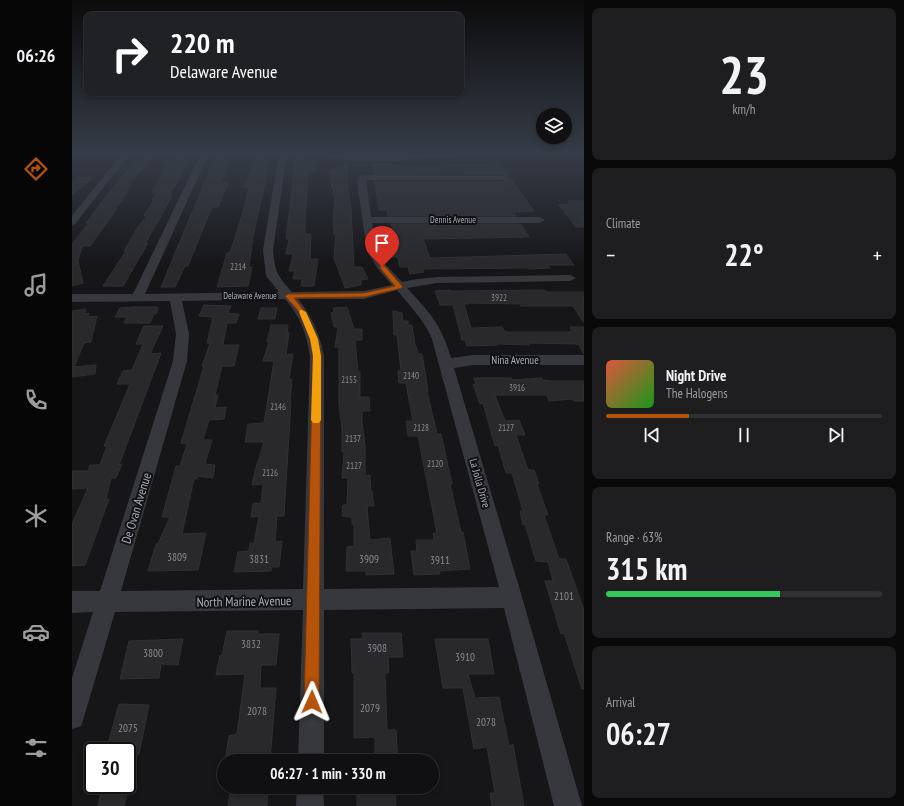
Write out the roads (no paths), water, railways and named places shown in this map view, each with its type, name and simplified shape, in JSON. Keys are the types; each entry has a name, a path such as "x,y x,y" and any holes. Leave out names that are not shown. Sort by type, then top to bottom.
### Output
{"street":[{"path":"72,222 97,191"},
{"path":"138,296 187,191"},
{"path":"277,191 268,250 269,264 272,276 303,313 314,339 317,356 311,754"},
{"name":"La Jolla Drive","path":"362,191 372,251 377,260 434,328 446,364 512,597 568,806"},
{"name":"Dennis Avenue","path":"367,220 540,220"},
{"name":"Delaware Avenue","path":"72,298 138,296 364,295 417,282 443,280 570,278"},
{"name":"De Ovan Avenue","path":"72,717 180,361 183,342 181,326 176,311 176,296"},
{"name":"Nina Avenue","path":"446,364 473,360 584,360"},
{"name":"North Marine Avenue","path":"72,602 512,597"},
{"path":"310,794 310,806"}]}
